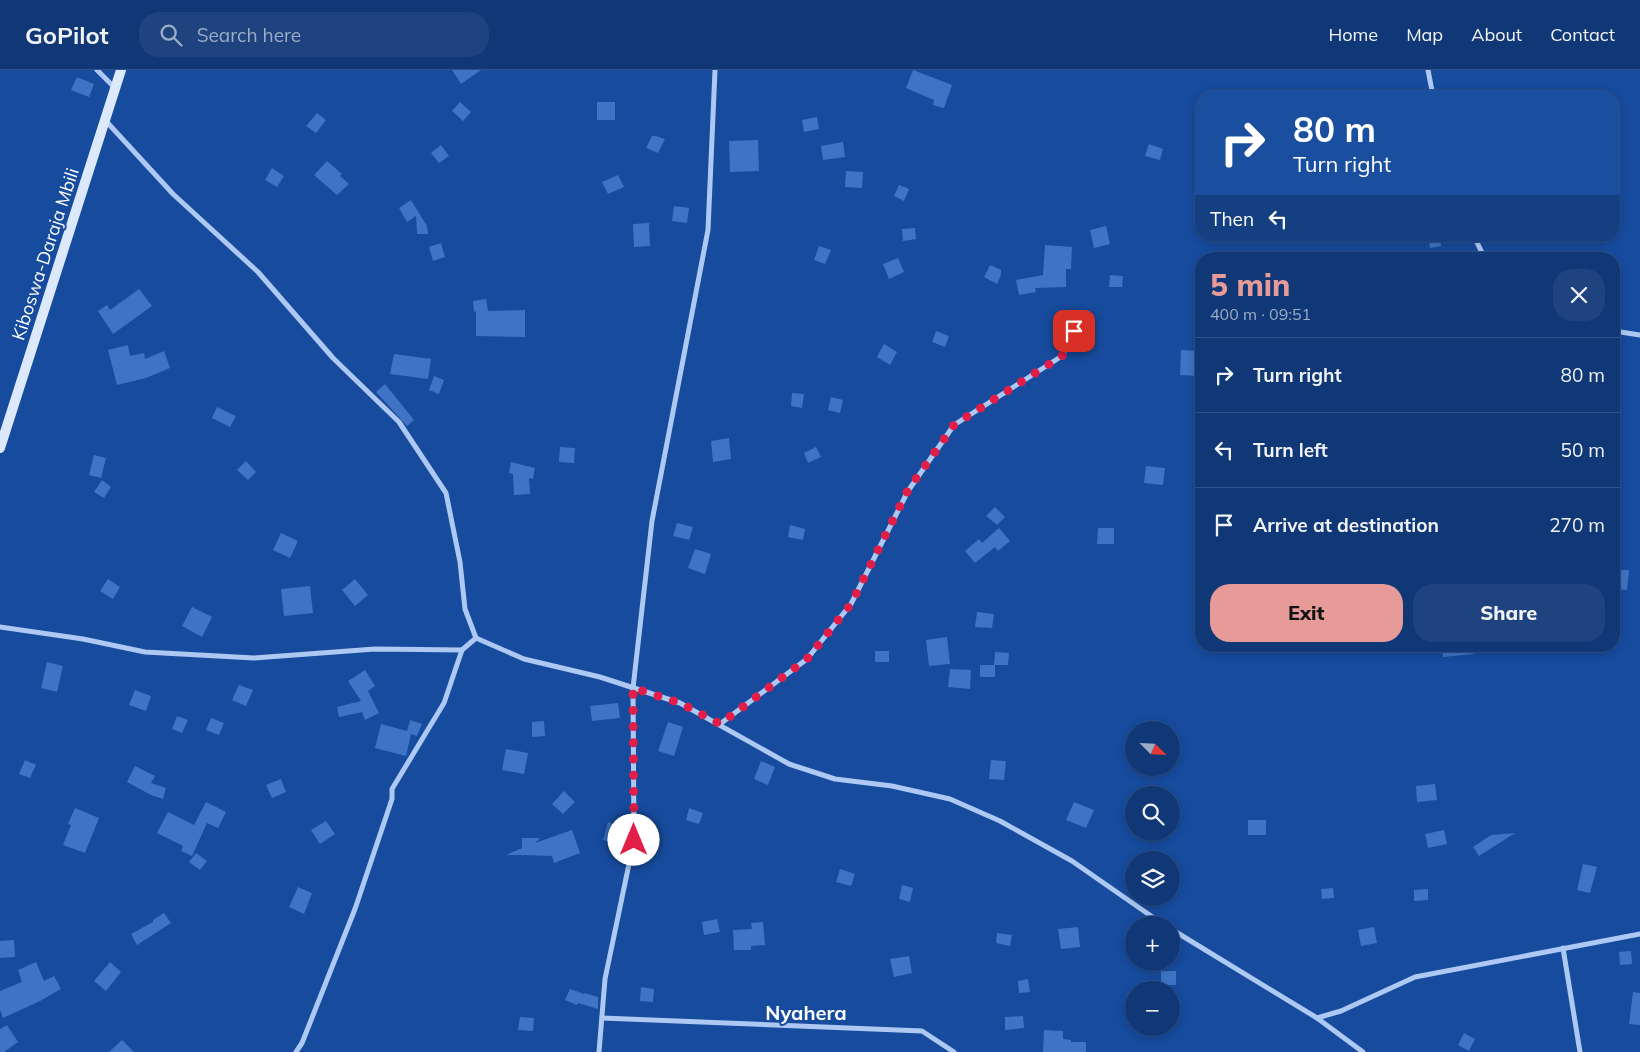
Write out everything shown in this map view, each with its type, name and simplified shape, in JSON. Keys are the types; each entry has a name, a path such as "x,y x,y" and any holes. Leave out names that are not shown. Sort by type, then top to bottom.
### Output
{"main road":[{"name":"Kiboswa-Daraja Mbili","path":"0,448 121,70"}],"street":[{"path":"97,70 115,88"},
{"path":"599,1052 606,979 634,840 633,688 652,521 708,230 714,70"},
{"path":"1428,70 1431,90"},
{"path":"105,120 172,194 258,272 333,358 399,422 446,493 460,562 465,609 476,638 524,659 600,677 680,703 790,764 835,780 892,786 950,799 1000,821 1072,861 1151,916"},
{"path":"720,724 807,659 851,604 908,490 954,425 1062,356 1079,319"},
{"path":"1620,332 1640,335"},
{"path":"0,627 83,639 145,652 254,658 375,649 462,650"},
{"path":"296,1052 302,1043 354,909 392,799 392,789 444,703 462,650 476,638"},
{"path":"1180,934 1317,1018 1364,1052"},
{"path":"1317,1018 1341,1011 1415,977 1640,934"},
{"path":"1563,948 1580,1052"},
{"path":"602,1018 922,1031 954,1052"}],"building":[{"path":"452,70 481,70 461,84"},
{"path":"913,70 952,85 944,108 933,105 934,100 906,88"},
{"path":"77,77 94,84 89,97 71,90"},
{"path":"460,102 471,112 463,121 452,111"},
{"path":"597,102 615,102 615,120 597,120"},
{"path":"317,113 326,120 316,133 306,126"},
{"path":"817,117 819,129 804,132 802,120"},
{"path":"652,136 665,139 658,153 646,148"},
{"path":"758,140 759,171 730,172 729,141"},
{"path":"843,142 845,157 823,160 821,146"},
{"path":"1149,144 1163,149 1160,160 1145,156"},
{"path":"441,145 449,156 439,163 431,153"},
{"path":"327,161 342,174 340,176 349,184 337,195 314,175"},
{"path":"272,168 284,176 277,187 265,180"},
{"path":"846,171 863,172 862,188 845,187"},
{"path":"618,175 624,187 608,194 602,182"},
{"path":"899,185 909,189 904,201 894,196"},
{"path":"411,200 427,226 428,234 417,234 416,216 407,222 399,208"},
{"path":"674,206 689,208 687,223 672,221"},
{"path":"649,223 650,246 634,247 633,224"},
{"path":"1106,226 1110,244 1094,248 1090,230"},
{"path":"915,228 916,239 903,241 902,229"},
{"path":"1429,242 1440,242 1441,246 1430,248"},
{"path":"441,243 445,257 433,261 429,247"},
{"path":"1045,245 1072,247 1071,269 1066,269 1066,287 1035,288 1036,292 1019,295 1016,280 1043,275"},
{"path":"819,246 831,250 825,264 814,260"},
{"path":"898,258 904,272 889,279 883,264"},
{"path":"990,265 1001,270 997,284 984,277"},
{"path":"1110,275 1123,276 1122,287 1109,287"},
{"path":"139,289 152,306 113,334 98,311 107,305 110,310"},
{"path":"486,299 488,311 525,310 525,337 476,336 476,311 474,312 473,301"},
{"path":"936,331 949,336 945,347 932,342"},
{"path":"884,344 897,352 890,365 877,357"},
{"path":"128,345 130,356 144,353 145,359 164,351 170,368 146,378 117,385 108,350"},
{"path":"1181,350 1195,351 1195,376 1180,375"},
{"path":"394,354 431,359 428,379 390,374"},
{"path":"434,376 444,380 439,394 429,390"},
{"path":"385,384 414,420 407,426 376,392"},
{"path":"792,393 804,394 802,408 791,406"},
{"path":"831,397 843,400 840,413 828,410"},
{"path":"217,407 236,416 230,427 212,418"},
{"path":"729,438 731,459 713,462 711,441"},
{"path":"560,447 575,448 574,463 559,462"},
{"path":"816,447 821,457 808,463 804,453"},
{"path":"94,455 106,458 101,478 89,475"},
{"path":"246,461 256,472 248,480 237,470"},
{"path":"511,462 535,468 533,479 529,478 530,494 514,495 513,474 509,473"},
{"path":"1146,466 1165,468 1163,485 1144,483"},
{"path":"102,480 111,487 104,498 94,492"},
{"path":"995,507 1005,517 997,525 986,516"},
{"path":"677,523 693,527 689,540 673,536"},
{"path":"790,525 805,529 803,540 788,537"},
{"path":"999,528 1010,541 998,551 995,547 975,563 965,551 979,539 982,543"},
{"path":"1098,528 1114,528 1114,544 1097,544"},
{"path":"281,533 298,541 290,558 273,550"},
{"path":"695,549 711,554 705,574 688,568"},
{"path":"1620,570 1629,570 1627,590 1620,589"},
{"path":"108,579 120,587 113,599 100,591"},
{"path":"355,579 368,595 355,606 342,590"},
{"path":"310,586 313,613 284,616 281,589"},
{"path":"192,607 212,617 202,637 182,626"},
{"path":"977,612 994,614 992,628 975,627"},
{"path":"947,637 950,664 929,666 926,640"},
{"path":"875,651 889,651 889,662 875,662"},
{"path":"995,652 1009,653 1008,665 994,665"},
{"path":"1443,652 1473,652 1473,654 1443,657"},
{"path":"47,662 63,666 57,692 41,688"},
{"path":"980,665 995,665 995,677 980,677"},
{"path":"950,669 971,670 970,689 948,687"},
{"path":"365,670 375,686 368,691 379,713 365,720 362,712 339,717 337,707 361,701 348,681"},
{"path":"239,685 253,690 246,706 232,700"},
{"path":"135,690 151,696 146,711 129,705"},
{"path":"618,703 620,718 592,721 590,706"},
{"path":"177,716 188,720 182,733 172,729"},
{"path":"211,718 224,723 219,735 206,730"},
{"path":"410,720 422,724 417,736 411,734 406,756 375,748 381,724 407,731"},
{"path":"544,721 545,736 532,737 532,722"},
{"path":"668,722 683,727 674,756 658,751"},
{"path":"506,749 528,753 524,774 502,770"},
{"path":"25,760 36,765 30,778 19,774"},
{"path":"991,760 1006,761 1004,780 989,779"},
{"path":"761,761 775,767 768,785 754,779"},
{"path":"135,766 155,776 151,783 166,788 163,799 151,795 127,782"},
{"path":"281,779 286,792 272,798 266,785"},
{"path":"1435,784 1437,800 1417,802 1416,786"},
{"path":"564,791 575,802 563,814 552,804"},
{"path":"206,802 226,812 218,828 207,823 192,856 181,851 183,846 157,833 168,812 194,825"},
{"path":"1074,802 1094,810 1086,828 1066,820"},
{"path":"75,808 99,818 85,853 63,845 71,825 68,824"},
{"path":"689,808 703,813 699,824 686,820"},
{"path":"1248,820 1266,820 1266,835 1248,835"},
{"path":"326,821 335,834 320,844 311,830"},
{"path":"608,822 623,827 617,844 603,840"},
{"path":"572,830 580,853 554,863 552,856 523,855 522,857 522,855 506,855 522,848 522,838 540,838 535,843"},
{"path":"1444,830 1447,844 1428,848 1425,834"},
{"path":"1515,833 1479,856 1473,847 1491,835"},
{"path":"196,853 207,861 200,870 189,862"},
{"path":"1583,864 1597,867 1590,893 1577,890"},
{"path":"840,869 855,874 851,886 836,882"},
{"path":"902,885 913,888 910,902 899,899"},
{"path":"298,887 312,893 304,914 289,907"},
{"path":"1333,888 1334,898 1322,899 1321,889"},
{"path":"1428,889 1428,900 1414,901 1414,890"},
{"path":"164,913 171,923 137,945 131,934 153,922 153,920"},
{"path":"717,919 720,932 704,935 702,922"},
{"path":"763,922 765,945 751,946 751,950 734,950 733,930 752,929 751,923"},
{"path":"1078,927 1080,947 1061,949 1058,929"},
{"path":"1374,927 1377,943 1361,946 1358,930"},
{"path":"997,933 1012,935 1010,946 996,943"},
{"path":"14,940 15,957 0,958 0,941"},
{"path":"1631,951 1632,964 1620,965 1619,952"},
{"path":"909,956 912,973 894,977 890,959"},
{"path":"36,962 44,981 54,976 61,989 3,1018 0,1010 0,991 22,982 18,970"},
{"path":"110,962 121,972 106,991 94,981"},
{"path":"1161,971 1176,971 1176,981 1161,981"},
{"path":"1028,979 1030,992 1019,993 1018,981"},
{"path":"641,987 654,989 653,1002 640,1001"},
{"path":"570,989 598,997 598,1009 578,1003 577,1005 565,1000"},
{"path":"1633,992 1640,993 1640,1025 1629,1024"},
{"path":"1023,1016 1024,1028 1005,1030 1005,1017"},
{"path":"520,1017 534,1018 533,1031 518,1030"},
{"path":"7,1025 18,1042 4,1052 0,1052 0,1029"},
{"path":"1044,1030 1063,1031 1063,1039 1071,1040 1071,1042 1086,1042 1086,1052 1043,1052"},
{"path":"1464,1033 1475,1039 1469,1051 1458,1045"},
{"path":"122,1040 134,1052 109,1052"}],"district":[{"name":"Nyahera","path":"806,1012"}],"route":[{"path":"634,840 633,688 680,703 720,724 807,659 851,604 908,490 954,425 1062,356 1074,331"}]}
